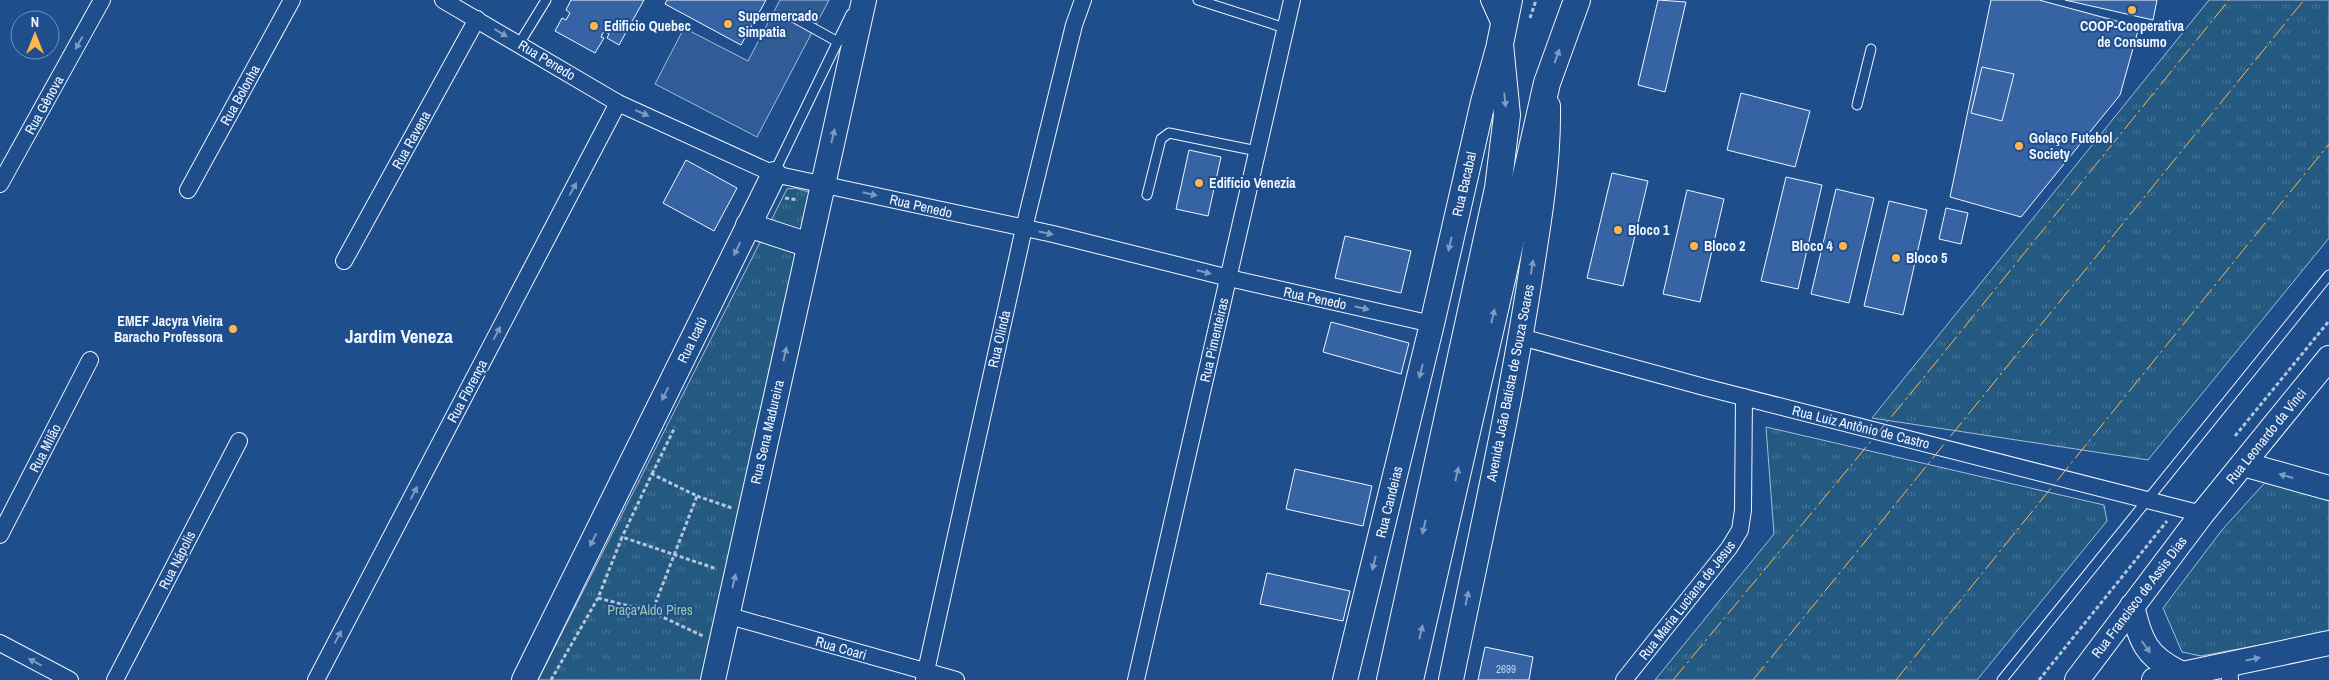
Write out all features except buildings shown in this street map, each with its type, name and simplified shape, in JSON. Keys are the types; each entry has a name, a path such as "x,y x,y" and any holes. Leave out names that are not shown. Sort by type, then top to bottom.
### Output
{"main road":[{"path":"1390,680 1498,188 1507,114 1501,36 1509,0"},
{"path":"1410,680 1548,82 1577,0"}],"street":[{"name":"Rua Gênova","path":"0,184 102,0"},
{"name":"Rua Bolonha","path":"188,190 292,0"},
{"name":"Rua Penedo","path":"443,0 618,103 774,174 1024,228 1229,278 1432,324"},
{"name":"Rua Sena Madureira","path":"713,680 864,0"},
{"name":"Rua Olinda","path":"924,676 1024,228 1074,25 1083,0"},
{"name":"Rua Pimenteiras","path":"1136,680 1292,0"},
{"path":"1489,0 1501,36"},
{"name":"Rua Ravena","path":"344,261 477,19"},
{"name":"Rua Bacabal","path":"1432,324 1483,102 1501,36"},
{"name":"Avenida João Batista de Souza Soares","path":"1451,680 1521,337 1538,228 1548,133 1548,82"},
{"name":"Rua Florença","path":"316,680 618,103"},
{"name":"Rua Icatú","path":"524,680 774,174"},
{"path":"748,225 809,245"},
{"name":"Rua Candeias","path":"1345,680 1432,324"},
{"name":"Rua Luiz Antônio de Castro","path":"1521,337 1744,397 2202,514"},
{"name":"Rua Leonardo da Vinci","path":"2202,514 2329,358"},
{"name":"Rua Milão","path":"0,535 90,360"},
{"name":"Rua Maria Luciana de Jesus","path":"1624,680 1729,548 1740,530 1744,492 1744,397"},
{"name":"Rua Nápolis","path":"115,680 239,441"},
{"path":"2243,464 2329,488"},
{"name":"Rua Francisco de Assis Dias","path":"2077,680 2202,514"},
{"path":"2132,606 2140,639 2153,656 2177,677"},
{"name":"Rua Coari","path":"726,615 924,676 956,680"},
{"path":"2154,680 2230,672 2329,643"},
{"path":"0,644 70,680"}],"lane":[{"path":"519,44 546,0"},
{"name":"Rua Icatú","path":"774,174 858,0"},
{"path":"1198,0 1285,28"},
{"path":"793,17 838,42"},
{"path":"1857,105 1871,49"},
{"path":"1148,195 1161,139 1169,134 1257,152"},
{"path":"2002,680 2329,275"}],"path":[{"path":"782,198 802,200"},
{"path":"551,680 598,598 622,536 678,420"},
{"path":"652,474 697,496 734,509"},
{"path":"652,612 697,496"},
{"path":"732,518 736,499"},
{"path":"622,536 719,570 721,561"},
{"path":"598,598 652,612 703,636"},
{"path":"701,646 705,628"}],"green space":[{"path":"2209,0 2329,0 2329,238 2148,460 1872,418"},
{"name":"Praça Aldo Pires","path":"795,188 815,194 704,680 538,680 787,189"},
{"path":"1766,427 2104,505 2107,521 1977,680 1655,680 1774,534"},
{"path":"2270,477 2329,494 2329,632 2201,656 2182,652 2163,608 2222,530"}],"shaded area":[{"path":"780,0 829,0 757,137 655,84 684,28 748,61"}],"power":[{"path":"1673,680 1916,387 2229,0"},
{"path":"1753,680 2304,0"},
{"path":"1896,680 2329,144"}],"place":[{"name":"COOP-Cooperativa de Consumo","path":"2132,10"},
{"name":"Supermercado Simpatia","path":"728,24"},
{"name":"Edificio Quebec","path":"594,26"},
{"name":"Golaço Futebol Society","path":"2019,146"},
{"name":"Edifício Venezia","path":"1199,183"},
{"name":"Bloco 1","path":"1618,230"},
{"name":"Bloco 2","path":"1694,246"},
{"name":"Bloco 4","path":"1843,246"},
{"name":"Bloco 5","path":"1896,258"},
{"name":"EMEF Jacyra Vieira Baracho Professora","path":"233,329"}],"district":[{"name":"Jardim Veneza","path":"399,336"}]}
